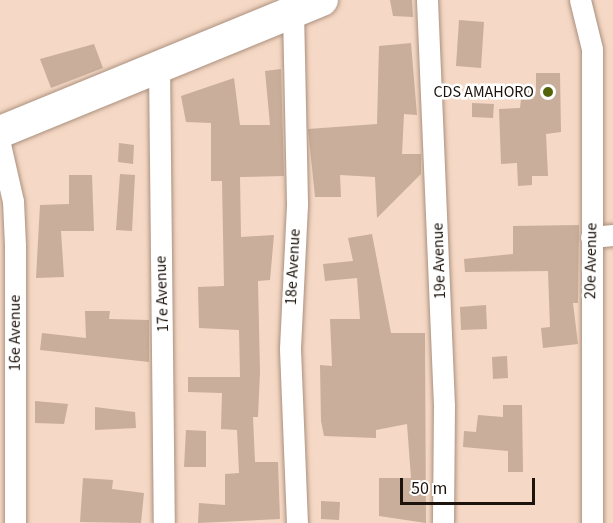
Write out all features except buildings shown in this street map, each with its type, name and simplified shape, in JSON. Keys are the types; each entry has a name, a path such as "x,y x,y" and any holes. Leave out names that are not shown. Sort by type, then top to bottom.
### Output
{"main road":[{"path":"0,132 322,0"}],"street":[{"name":"19e Avenue","path":"427,0 443,394 442,523"},
{"name":"20e Avenue","path":"580,0 592,49 592,523"},
{"name":"18e Avenue","path":"293,11 297,205 290,349 297,523"},
{"name":"17e Avenue","path":"159,65 164,523"},
{"name":"16e Avenue","path":"0,144 13,201 15,245 15,523"},
{"path":"591,237 613,235"}],"place":[{"name":"CDS AMAHORO","path":"548,92"}]}
